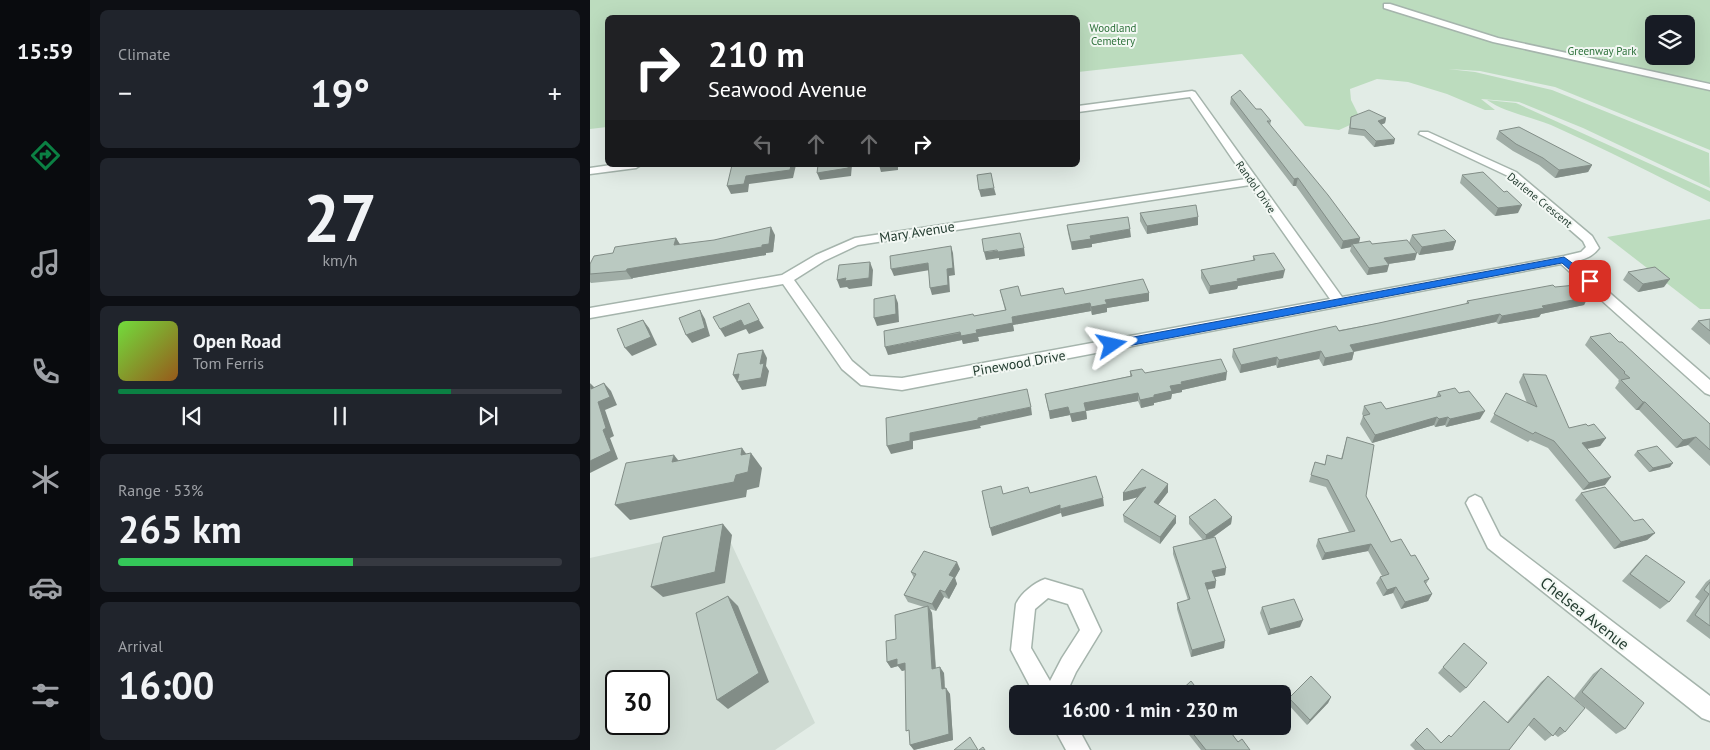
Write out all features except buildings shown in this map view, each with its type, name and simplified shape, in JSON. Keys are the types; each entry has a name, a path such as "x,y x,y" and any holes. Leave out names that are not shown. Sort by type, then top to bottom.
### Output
{"street":[{"path":"1387,6 1496,40 1710,87"},
{"name":"Randol Drive","path":"1080,109 1192,94 1339,304"},
{"name":"Darlene Crescent","path":"1424,134 1512,174 1588,239 1593,248 1585,255 1564,260"},
{"path":"590,171 621,167"},
{"name":"Mary Avenue","path":"590,313 786,279 820,258 854,242 1252,181"},
{"path":"1564,260 1710,389"},
{"name":"Pinewood Drive","path":"786,279 847,365 866,381 902,384 1339,304 1564,260"},
{"name":"Chelsea Avenue","path":"1475,503 1494,542 1710,710"},
{"path":"1041,685 1021,650 1026,604 1045,588 1075,597 1091,631 1069,665 1059,685"},
{"path":"1070,735 1079,750"}],"shaded area":[{"path":"724,528 815,723 775,750 590,750 590,558"}],"green space":[{"path":"590,0 1710,0 1710,150 1555,87 1480,71 1448,69 1475,72 1552,90 1709,153 1710,188 1583,128 1519,102 1481,99 1495,110 1485,110 1447,94 1408,82 1377,79 1350,89 1351,100 1361,120 1339,130 1305,126 1242,54 1080,72 1080,15 605,15 605,127 590,129"},
{"path":"1487,100 1516,103 1710,191 1710,202 1571,134 1502,108"},
{"path":"1710,219 1710,309 1700,309 1607,237"}],"route":[{"path":"1112,345 1339,304 1564,260 1590,281"}],"park label":[{"name":"Woodland Cemetery","path":"1113,34"},
{"name":"Greenway Park","path":"1602,51"}]}
